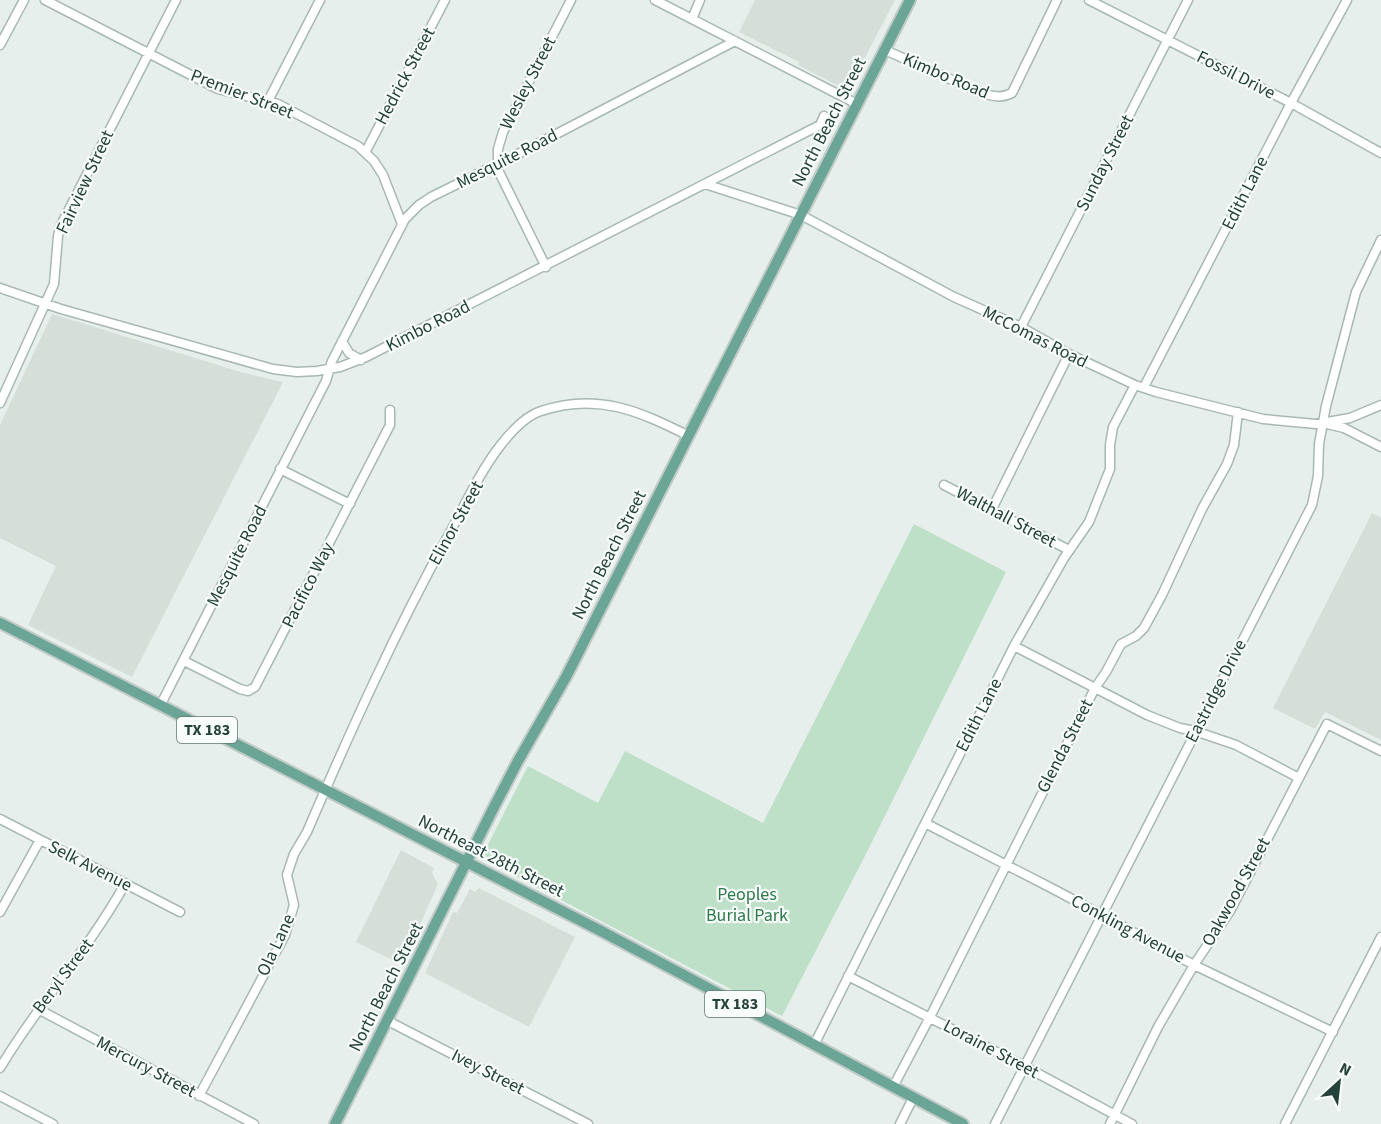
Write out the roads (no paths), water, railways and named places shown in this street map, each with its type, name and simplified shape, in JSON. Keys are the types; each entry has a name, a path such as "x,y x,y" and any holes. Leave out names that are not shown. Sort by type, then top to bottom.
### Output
{"main road":[{"name":"North Beach Street","path":"335,1124 518,761 566,677 910,0"},
{"name":"Northeast 28th Street","path":"0,624 601,932 963,1124"}],"street":[{"path":"0,45 24,0"},
{"name":"Premier Street","path":"45,0 218,88 240,96 268,101 343,137 366,151 383,175 402,224"},
{"name":"Fairview Street","path":"0,403 54,284 61,225 176,0"},
{"path":"268,101 320,0"},
{"name":"Hedrick Street","path":"366,151 445,0"},
{"name":"Wesley Street","path":"497,165 498,149 503,132 571,0"},
{"path":"655,0 857,104"},
{"path":"692,19 700,0"},
{"name":"Kimbo Road","path":"885,50 979,92 994,97 1003,97 1012,93 1058,0"},
{"name":"Fossil Drive","path":"1089,0 1291,103 1381,153"},
{"name":"Sunday Street","path":"1021,327 1188,0"},
{"name":"Edith Lane","path":"1144,387 1347,0"},
{"name":"Mesquite Road","path":"160,706 326,381 342,341 402,224 425,201 735,41"},
{"name":"Kimbo Road","path":"0,288 273,369 297,372 329,369 361,360 546,267 820,125 824,116"},
{"path":"497,165 546,267"},
{"name":"McComas Road","path":"705,184 801,214 954,297 1021,327 1069,354 1135,385 1156,392 1263,419 1316,424 1350,418 1381,405"},
{"name":"Eastridge Drive","path":"995,1124 1312,505 1318,476 1319,444 1326,406 1356,291 1381,240"},
{"path":"342,341 349,353 361,360"},
{"path":"992,509 1069,354"},
{"name":"Edith Lane","path":"814,1045 1014,646 1069,550 1089,522 1110,469 1113,427 1135,385"},
{"name":"Elinor Street","path":"325,790 429,570 486,468 500,446 520,424 539,411 572,404 592,403 631,410 688,436"},
{"name":"Pacifico Way","path":"184,661 240,689 248,691 255,687 390,425 390,410"},
{"name":"Glenda Street","path":"893,1087 1095,688 1121,644 1136,636 1144,628 1162,595 1202,509 1227,464 1234,445 1238,412"},
{"path":"1324,423 1344,428 1381,447"},
{"path":"280,469 350,504"},
{"name":"Walthall Street","path":"944,485 1069,550"},
{"path":"1014,646 1147,715 1236,745 1299,778"},
{"name":"Oakwood Street","path":"1110,1124 1158,1027 1194,965 1230,911 1328,724 1381,751"},
{"name":"Ola Lane","path":"199,1096 285,935 294,905 286,875 325,790"},
{"name":"Selk Avenue","path":"0,819 180,912"},
{"name":"Conkling Avenue","path":"925,823 1194,965 1333,1032"},
{"path":"0,912 40,840"},
{"name":"Beryl Street","path":"0,1068 38,1009 92,937 125,884"},
{"path":"1285,1124 1381,937"},
{"name":"Loraine Street","path":"848,976 1132,1124"},
{"name":"Mercury Street","path":"38,1009 254,1124"},
{"name":"Ivey Street","path":"388,1021 588,1124"},
{"path":"0,1096 53,1124"},
{"path":"900,1124 913,1098"}],"park label":[{"name":"Peoples Burial Park","path":"747,904"}]}
